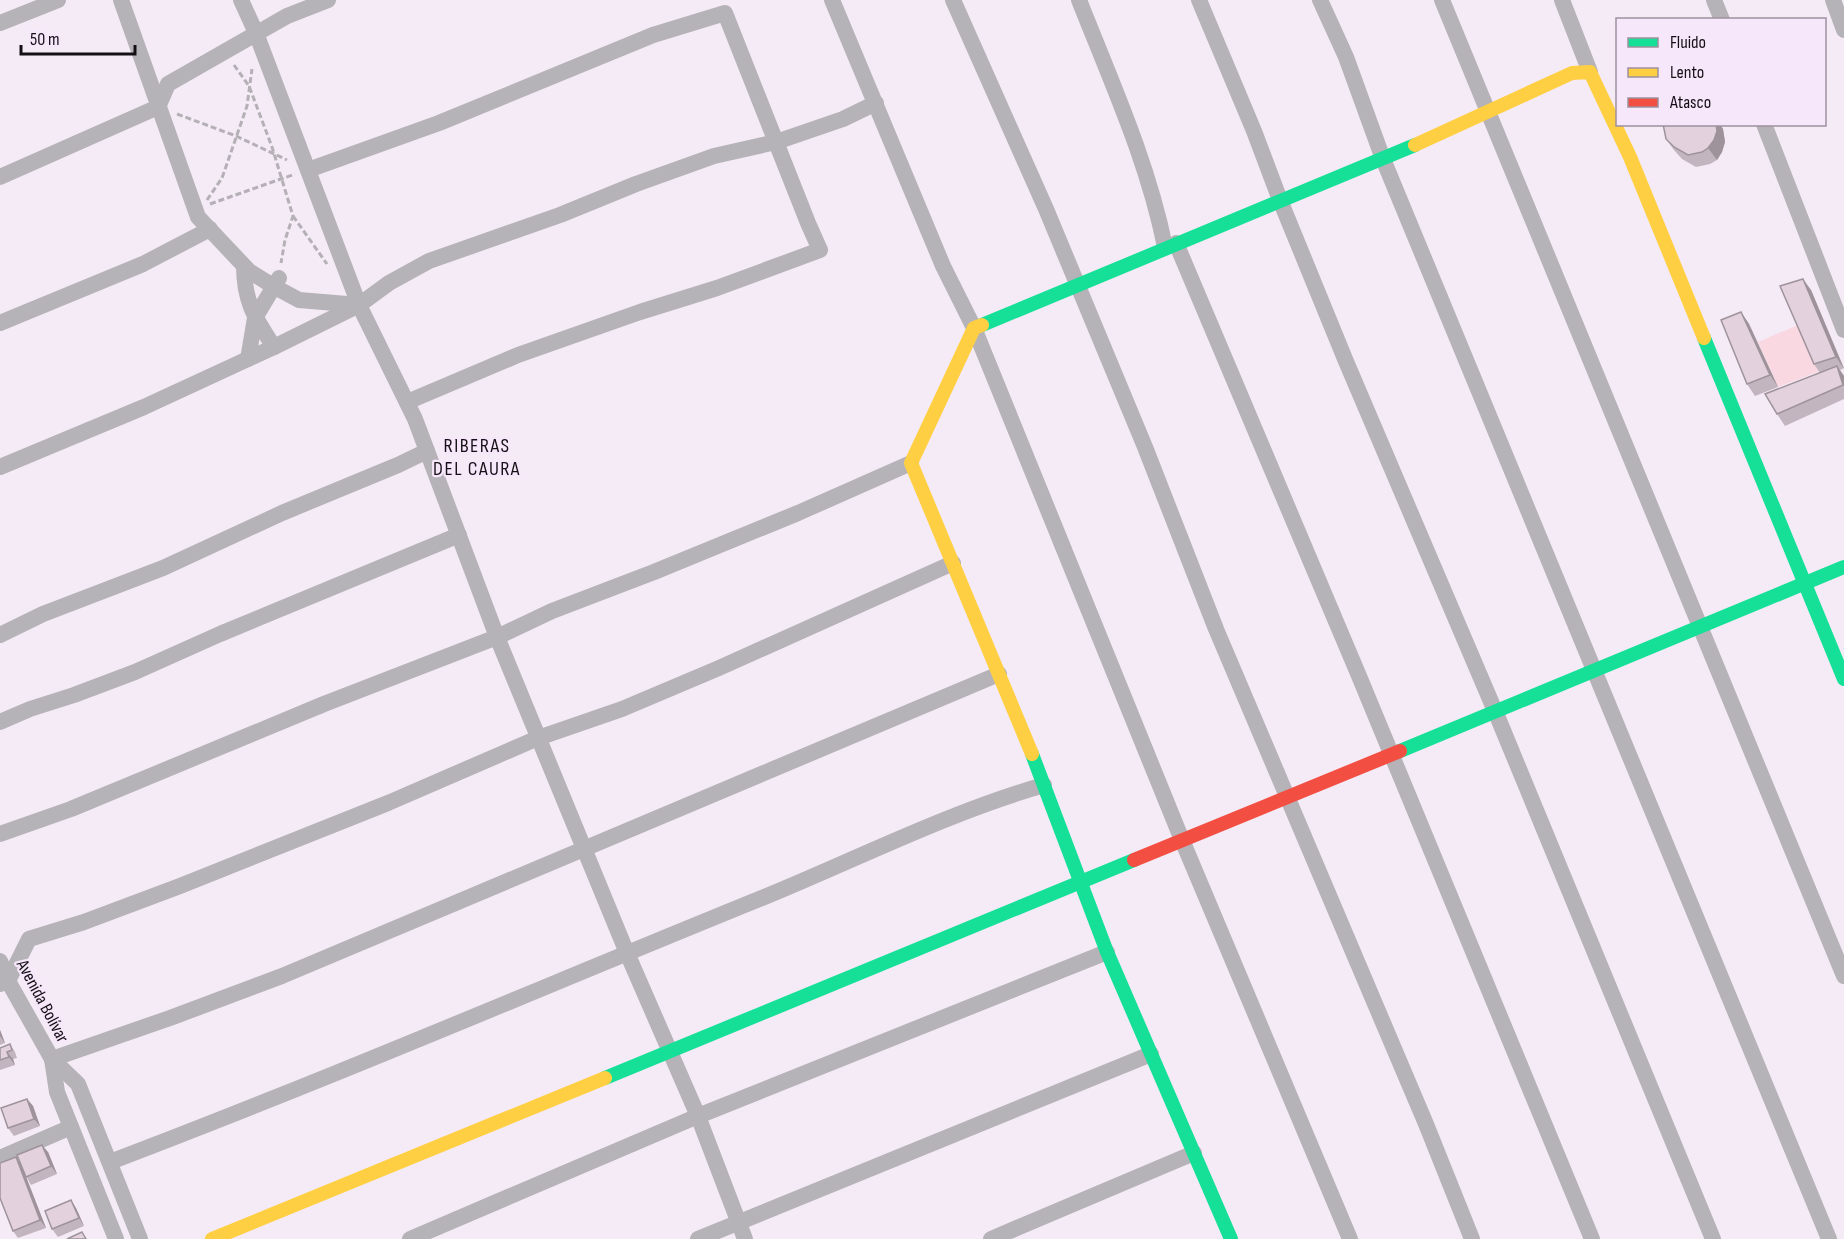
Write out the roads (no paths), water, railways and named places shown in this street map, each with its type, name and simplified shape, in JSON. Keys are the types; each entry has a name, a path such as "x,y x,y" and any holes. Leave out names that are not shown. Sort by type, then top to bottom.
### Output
{"street":[{"path":"0,24 58,0"},
{"path":"121,0 194,210 244,266 276,282 299,300 359,305"},
{"path":"241,0 256,33 359,305 407,402 497,637 627,953 657,1024 671,1050 745,1239"},
{"path":"0,177 158,107 168,84 287,16 328,0"},
{"path":"832,0 942,266 974,328 1182,840 1350,1239"},
{"path":"953,0 1046,209 1145,447 1216,629 1422,1114 1472,1239"},
{"path":"1079,0 1125,116 1160,220 1392,754 1592,1239"},
{"path":"1199,0 1254,131 1280,200 1713,1239"},
{"path":"1320,0 1346,57 1383,159 1829,1239"},
{"path":"1442,0 1844,976"},
{"path":"1562,0 1590,72 1630,157 1844,679"},
{"path":"1714,0 1721,18"},
{"path":"1833,0 1844,30"},
{"path":"308,170 439,123 653,35 725,13 820,250 717,288 640,312 518,355 407,402"},
{"path":"0,834 71,809 324,704 497,637 552,610 664,568 911,463 974,328 1383,159 1572,73 1590,72"},
{"path":"0,467 144,406 274,347 359,305 388,283 429,261 560,215 714,156 776,142 843,119 876,103"},
{"path":"1765,126 1844,330"},
{"path":"0,323 143,264 210,229"},
{"path":"244,266 244,288 255,318 274,347"},
{"path":"248,359 255,318 276,282"},
{"path":"0,635 43,614 163,568 282,513 427,451"},
{"path":"911,463 1044,785 1107,952 1231,1239"},
{"path":"0,722 135,672 220,634 459,535"},
{"path":"4,982 29,939 84,922 180,886 388,803 538,738 622,709 953,562"},
{"path":"212,1239 1844,567"},
{"path":"52,1059 282,976 999,674"},
{"path":"110,1162 243,1111 800,883 969,810 1044,785"},
{"path":"410,1239 698,1116 1107,952"},
{"name":"Avenida Bolívar","path":"0,961 4,982 52,1059"},
{"path":"698,1239 1151,1054"},
{"path":"52,1059 57,1092 116,1239"},
{"path":"52,1059 78,1084 140,1239"},
{"path":"0,1158 71,1127"},
{"path":"991,1239 1194,1153"}],"district":[{"name":"RIBERAS DEL CAURA","path":"477,456"}]}
